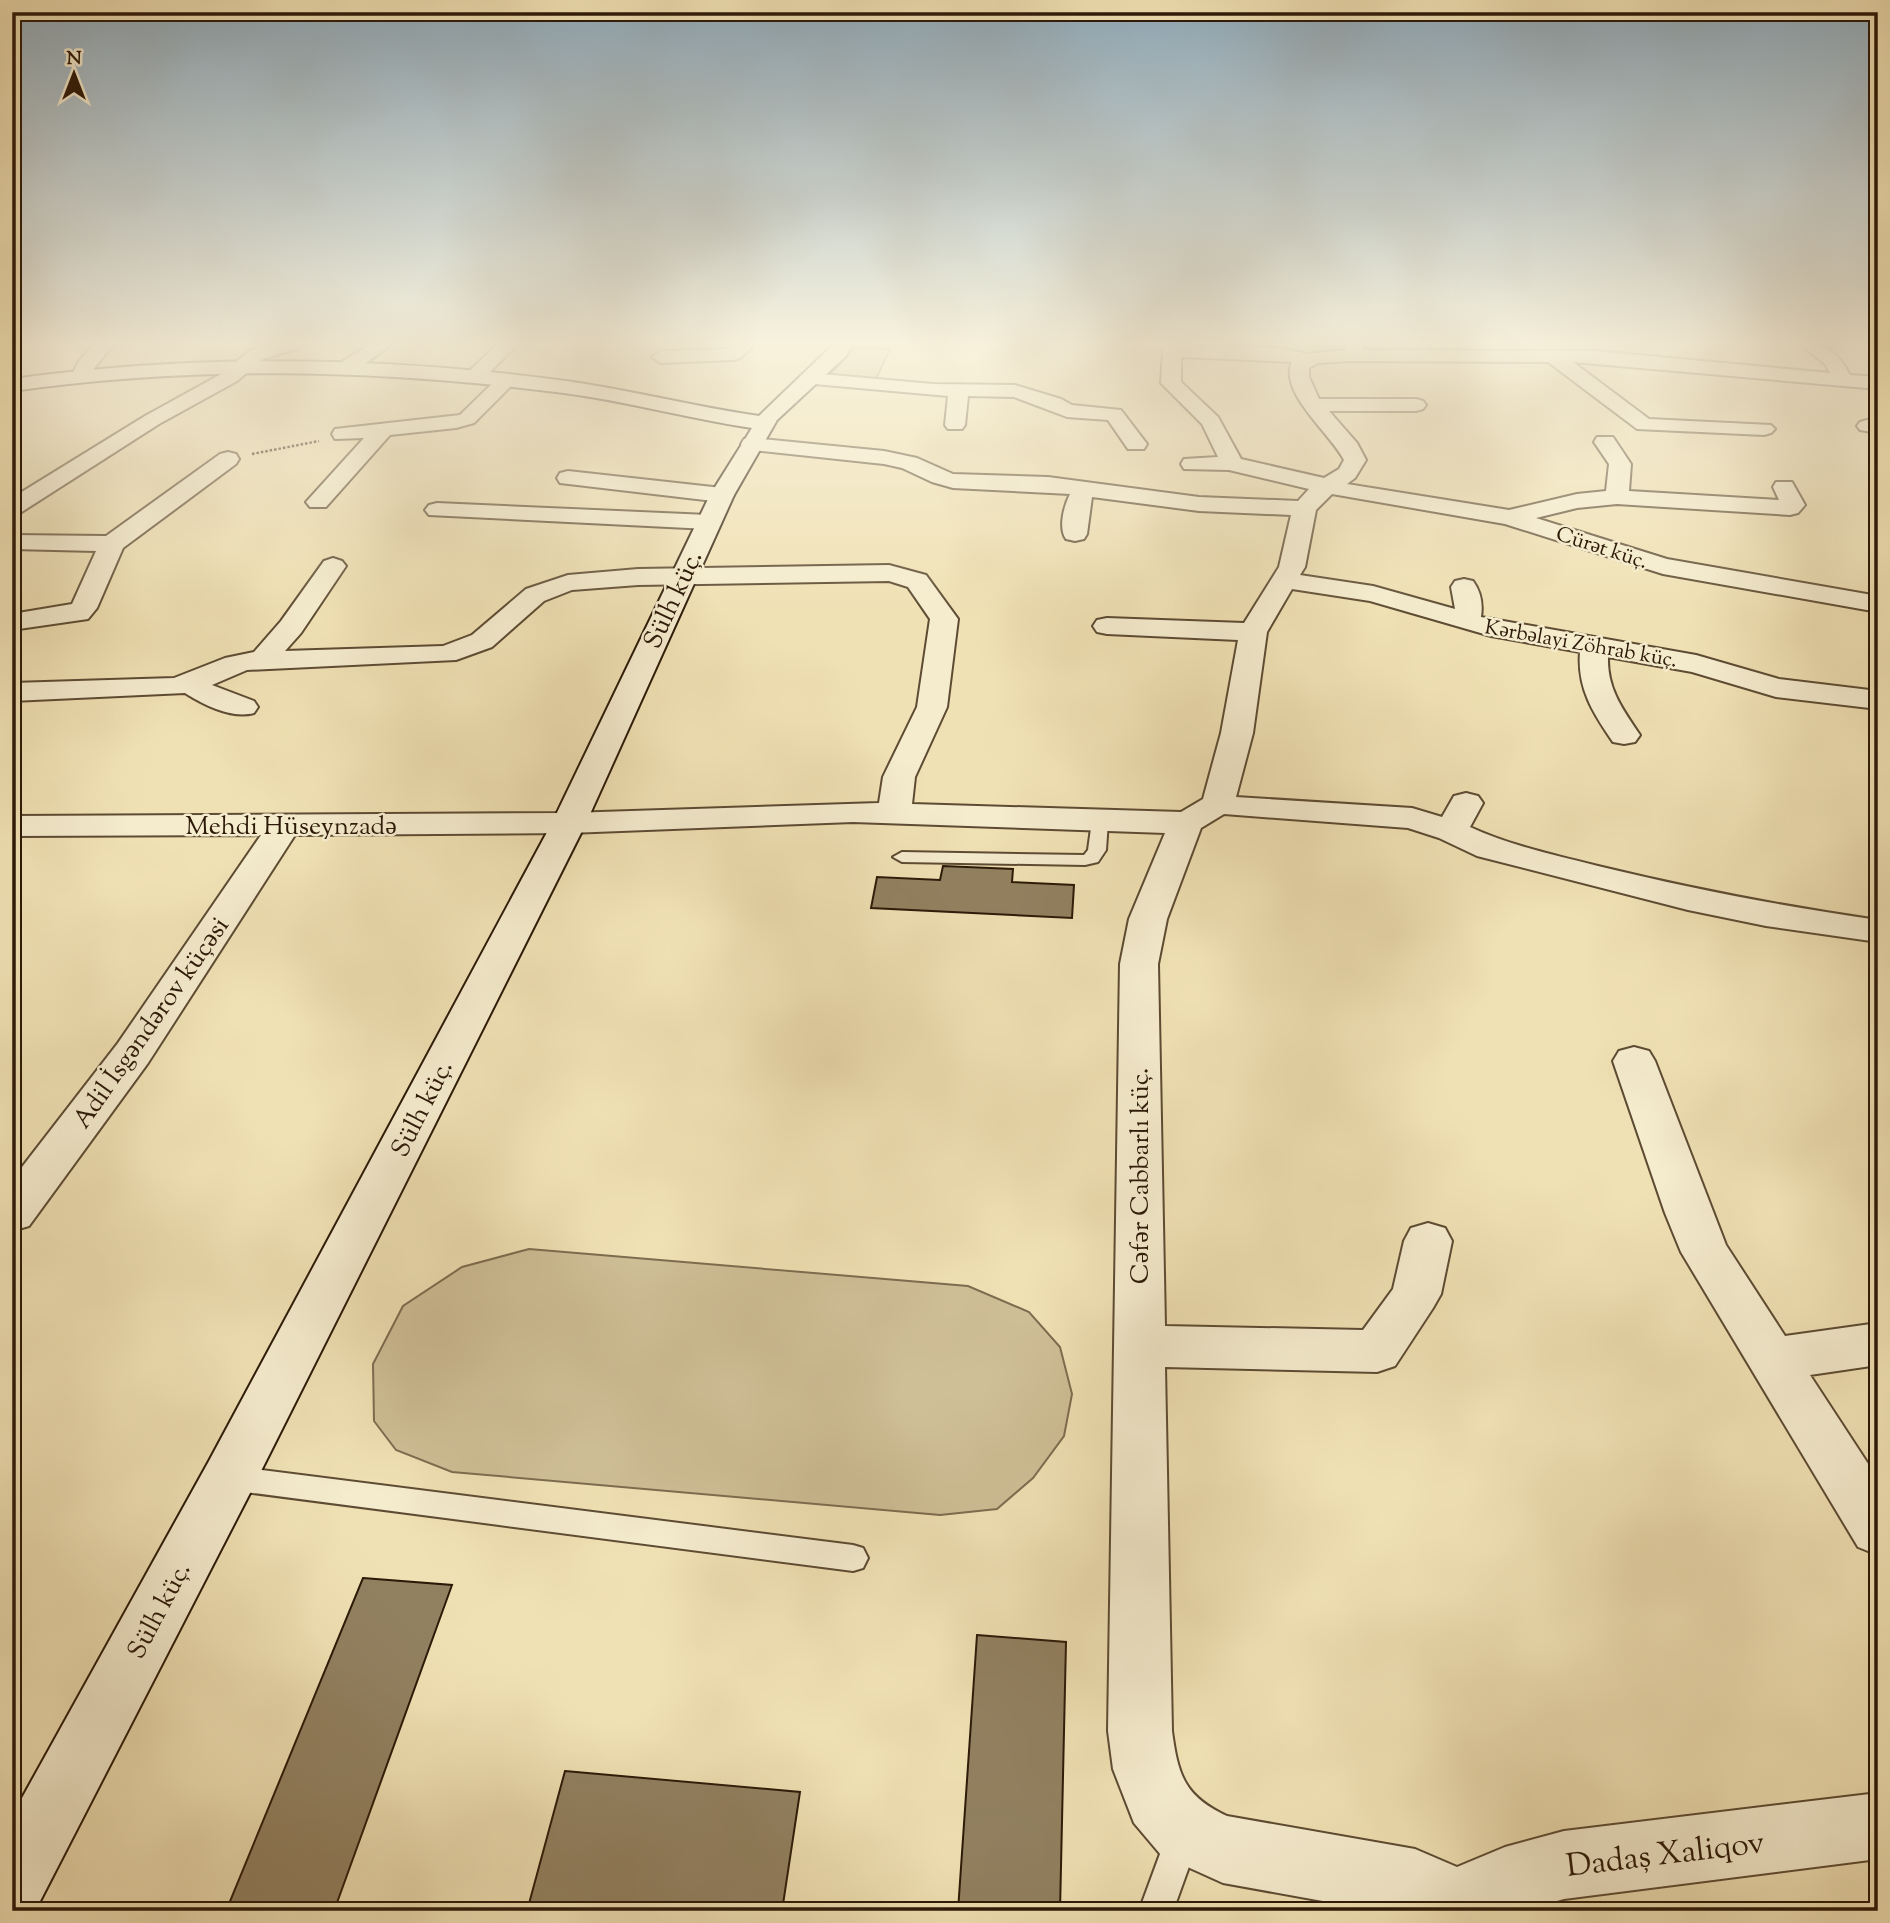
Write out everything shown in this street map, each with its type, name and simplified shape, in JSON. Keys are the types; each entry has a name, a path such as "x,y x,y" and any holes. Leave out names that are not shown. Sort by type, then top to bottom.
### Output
{"street":[{"path":"12,508 130,434"},
{"path":"318,502 379,434"},
{"path":"758,434 840,452 915,464 940,479 1086,487 1199,504 1315,497 1347,473 1355,460 1349,446 1339,434"},
{"name":"Sülh küç.","path":"12,1885 229,1478 569,823 715,509 758,434"},
{"path":"1128,434 1136,444"},
{"path":"1217,434 1232,463"},
{"path":"1605,442 1620,464 1617,498"},
{"path":"12,622 78,613 84,608 112,544 228,459"},
{"path":"1192,464 1232,463 1315,497"},
{"path":"568,478 715,509"},
{"path":"1075,534 1076,506 1079,495 1086,487"},
{"path":"1508,517 1577,501 1617,498 1783,509 1793,505 1784,488"},
{"name":"Cürət küç.","path":"1315,497 1508,517 1663,566 1878,604"},
{"name":"Cəfər Cabbarlı küç.","path":"1315,497 1295,557 1253,632 1237,733 1202,812 1148,919 1139,964 1140,1731 1145,1769 1157,1800 1185,1831 1223,1849 1415,1883 1462,1907"},
{"path":"437,510 715,509"},
{"path":"12,541 112,544"},
{"path":"263,659 291,627 333,566"},
{"path":"12,692 192,685 231,664 263,659 446,654 482,641 535,596 552,587 600,579 888,573 917,581 942,612 944,627 932,707 899,777 894,812"},
{"name":"Kərbəlayi Zöhrab küç.","path":"1284,580 1373,594 1518,634 1696,664 1728,659 1776,688 1878,700"},
{"path":"1464,587 1469,605 1466,621"},
{"path":"1107,625 1253,632"},
{"path":"1594,646 1591,673 1595,687 1624,735"},
{"path":"208,649 226,652 231,664"},
{"path":"192,685 210,696 243,707"},
{"name":"Mehdi Hüseynzadə","path":"12,825 569,823 804,812 894,812 1100,821 1264,809 1384,814 1412,818 1459,817 1489,849 1688,899 1766,915 1878,931"},
{"name":"Adil İsgəndərov küçəsi","path":"12,1214 133,1054 284,826"},
{"path":"1634,1061 1688,1213 1705,1252 1878,1529"},
{"path":"1140,1346 1377,1352 1416,1294 1428,1241"},
{"path":"1771,1359 1878,1344"},
{"name":"Dadaş Xaliqov","path":"1462,1907 1506,1881 1564,1865 1878,1826"}],"lane":[{"path":"902,857 1085,860 1093,858 1097,850 1100,821"},
{"path":"229,1478 853,1558"},
{"path":"1156,1911 1185,1831"}],"path":[{"path":"228,459 344,434"}],"shaded area":[{"path":"529,1249 968,1286 1029,1312 1060,1347 1072,1394 1064,1436 1033,1478 997,1509 940,1515 452,1472 396,1450 374,1421 373,1364 403,1306 462,1267"}],"building":[{"path":"943,866 1013,869 1012,882 1074,885 1072,918 871,908 877,877 940,880"},
{"path":"363,1578 452,1585 334,1911 226,1911"},
{"path":"977,1635 1066,1642 1060,1911 958,1911"},
{"path":"565,1771 800,1792 782,1911 527,1911"}]}
